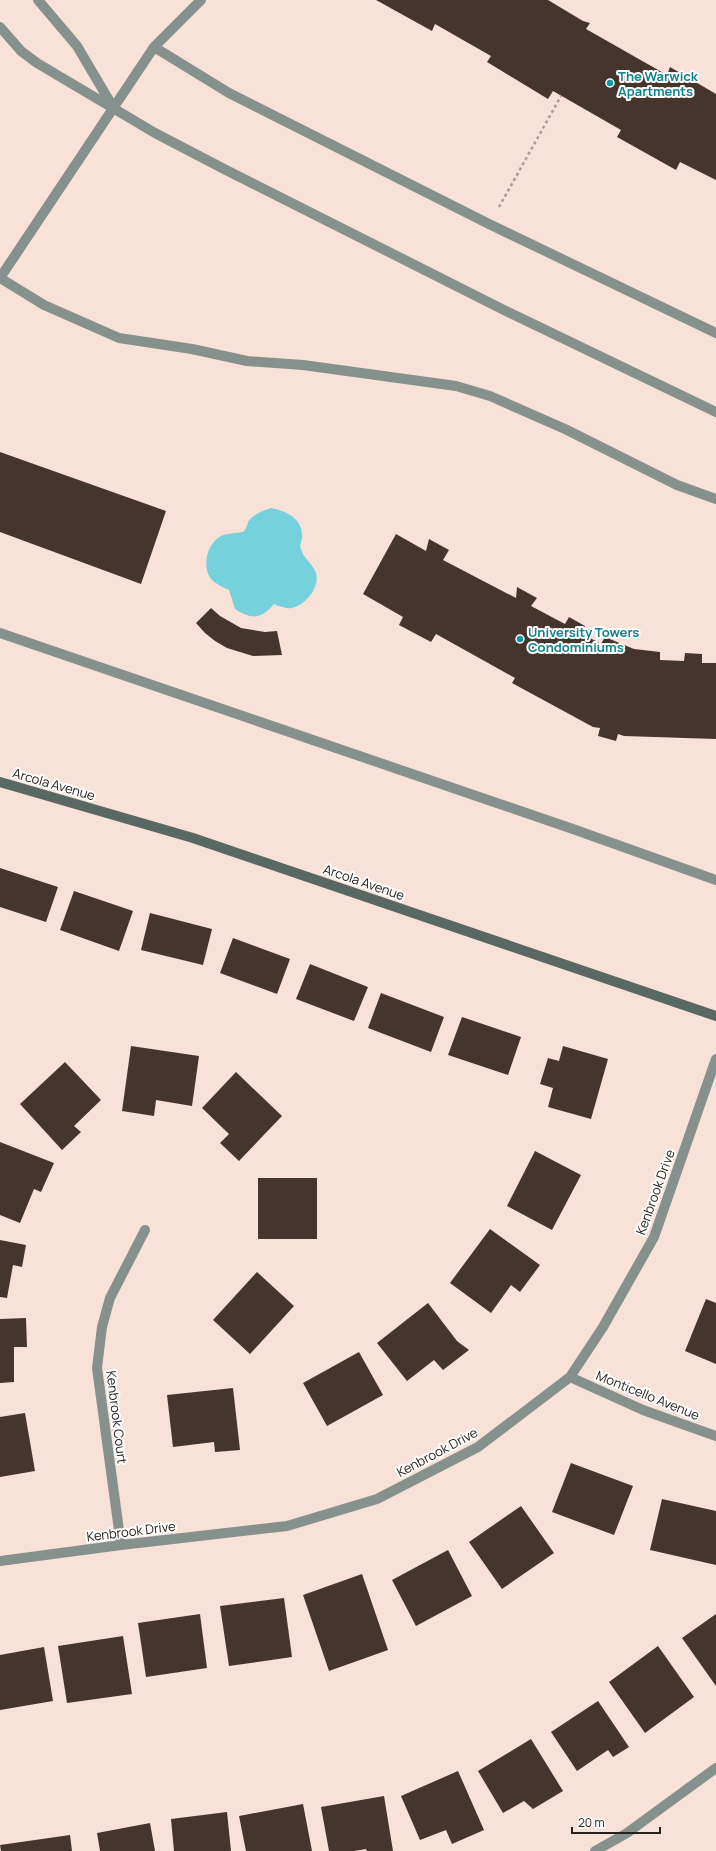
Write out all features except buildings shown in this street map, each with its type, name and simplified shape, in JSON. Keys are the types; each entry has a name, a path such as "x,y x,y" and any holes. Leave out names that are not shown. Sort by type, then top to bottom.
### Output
{"street":[{"path":"38,0 77,46 113,107"},
{"path":"201,0 154,47 0,278 44,305 119,338 192,349 247,361 303,365 456,386 490,396 565,429 677,485 716,499"},
{"path":"0,27 21,51 37,63 155,133 508,312 716,412"},
{"path":"154,47 229,93 530,244 716,333"},
{"path":"0,633 570,828 716,880"},
{"name":"Arcola Avenue","path":"0,782 193,838 716,1016"},
{"name":"Kenbrook Drive","path":"0,1562 121,1545 286,1526 377,1499 478,1447 570,1377 603,1327 654,1237 716,1059"},
{"name":"Kenbrook Court","path":"121,1545 97,1368 102,1327 110,1298 145,1230"},
{"name":"Monticello Avenue","path":"570,1377 643,1410 716,1436"},
{"path":"595,1851 627,1833 716,1768"}],"path":[{"path":"508,190 561,96"}],"water":[{"path":"271,508 283,511 293,517 300,525 302,537 300,548 316,573 316,584 311,595 297,606 287,608 274,604 265,613 260,615 246,615 235,609 229,590 213,581 209,576 206,564 207,557 212,545 221,536 243,532 248,522 253,517 258,513"}],"place":[{"name":"The Warwick Apartments","path":"610,83"},
{"name":"University Towers Condominiums","path":"520,639"}]}
